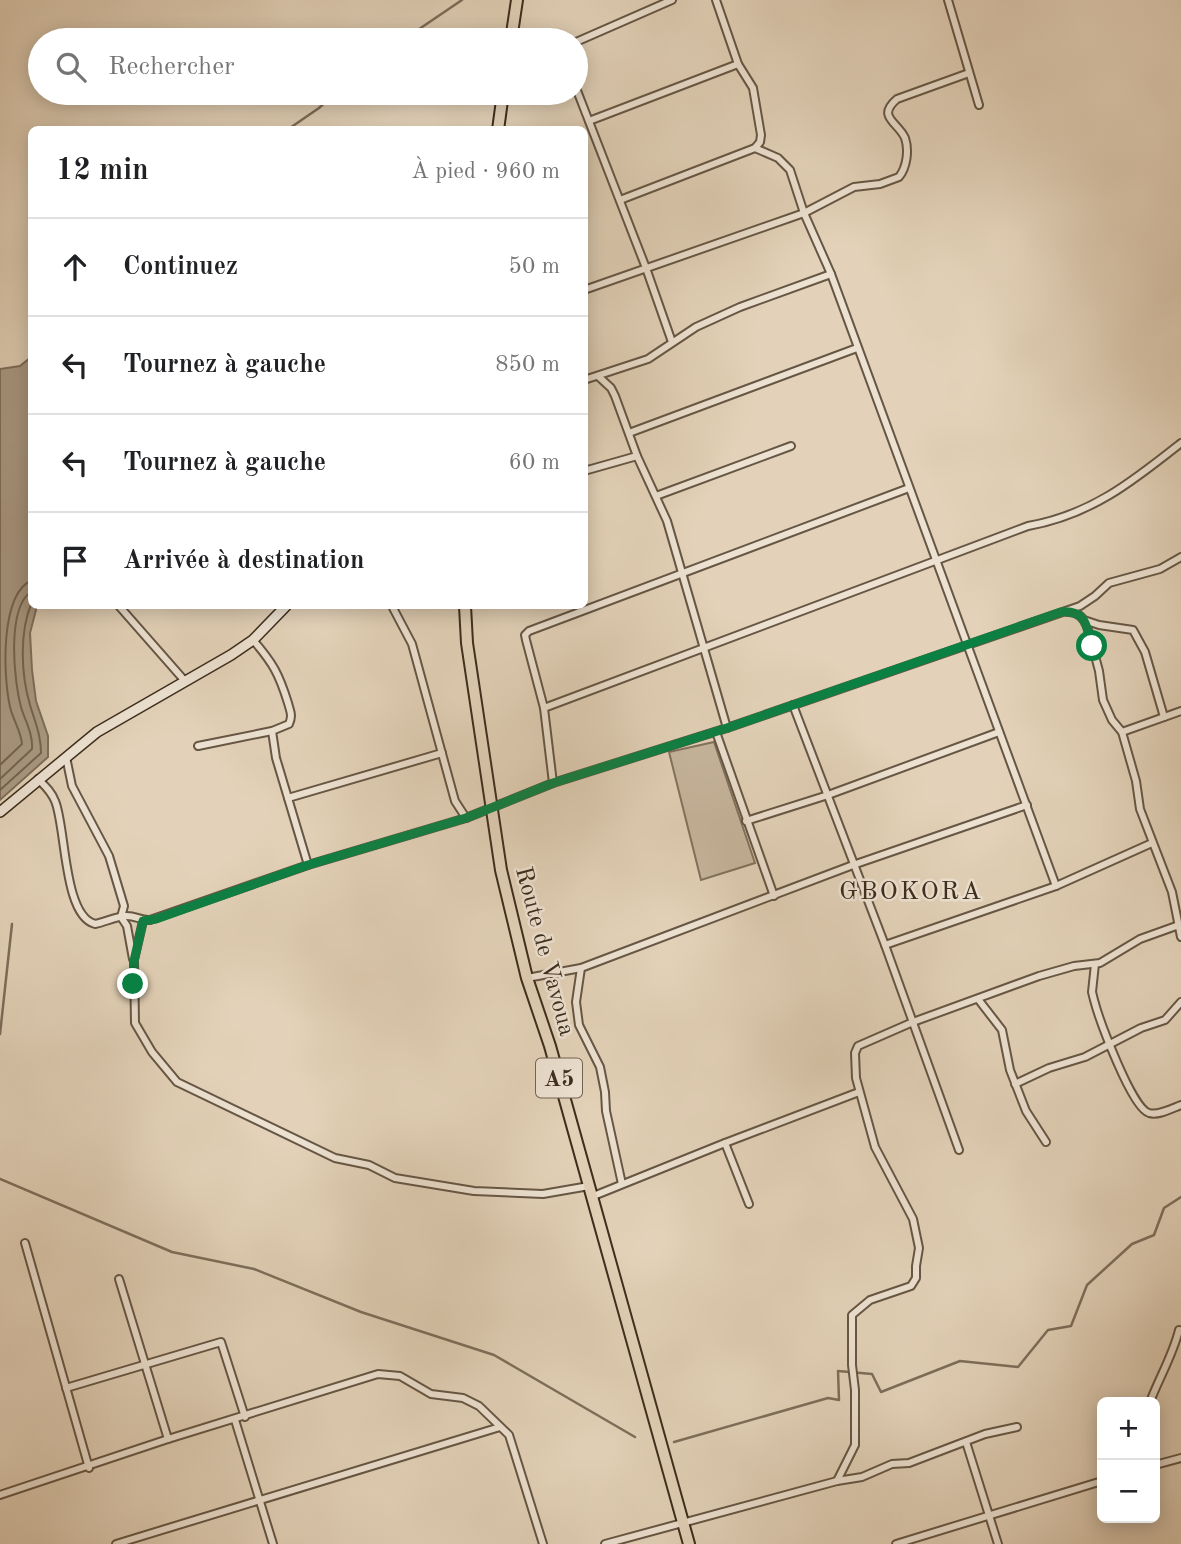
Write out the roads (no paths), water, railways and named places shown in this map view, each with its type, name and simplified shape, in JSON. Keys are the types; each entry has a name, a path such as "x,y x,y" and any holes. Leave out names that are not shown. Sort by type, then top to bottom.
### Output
{"main road":[{"path":"513,28 517,0"},
{"path":"499,126 501,105"},
{"name":"Route de Vavoua","path":"465,609 467,643 501,870 527,978 550,1046 689,1544"}],"street":[{"path":"588,37 672,0"},
{"path":"620,200 755,148 760,142 753,88 738,64 716,0"},
{"path":"948,0 979,105"},
{"path":"589,121 738,64"},
{"path":"588,289 804,213 854,187 880,184 899,177 906,163 906,143 904,136 889,117 891,105 897,99 969,73"},
{"path":"583,105 672,342"},
{"path":"755,148 778,158 790,170 804,213 831,274 1055,886"},
{"path":"588,379 648,359 696,327 740,307 831,274"},
{"path":"629,433 857,348"},
{"path":"598,376 611,388 656,496 683,574 727,728"},
{"path":"544,708 1028,526 1062,518 1084,509 1126,487 1181,443"},
{"path":"656,496 790,446"},
{"path":"588,470 638,456"},
{"path":"588,608 909,488"},
{"path":"38,779 56,802 64,864 75,898 86,920 94,924 121,917 136,916 143,921 156,919 308,865 466,818 553,783 716,732 1061,612 1088,601 1109,583 1160,569 1181,557"},
{"path":"122,609 184,680"},
{"path":"0,812 97,732 231,655 253,640 283,609"},
{"path":"394,609 412,643 455,801 466,818"},
{"path":"553,783 544,708 525,635 585,609"},
{"path":"1061,612 1076,613 1084,620 1099,625 1133,630 1145,652 1164,717"},
{"path":"1084,620 1100,671 1103,700 1112,720 1122,732 1136,781 1139,809 1172,892 1181,937"},
{"path":"198,746 272,731 289,723 292,714 281,679 270,659 253,640"},
{"path":"793,705 885,945 959,1150"},
{"path":"1122,732 1181,711"},
{"path":"272,731 308,865"},
{"path":"716,732 774,896"},
{"path":"746,821 828,795 999,732"},
{"path":"288,798 442,753"},
{"path":"66,757 72,786 109,856 124,906 121,917 127,926 134,961 135,1023 152,1052 177,1082 335,1158 369,1165 395,1178 474,1191 548,1195 590,1191 622,1184 859,1092"},
{"path":"527,978 581,968 853,865 1027,805"},
{"path":"885,945 1055,886 1152,843"},
{"path":"1172,892 1181,890"},
{"path":"134,961 143,921"},
{"path":"837,1481 855,1445 852,1315 870,1300 911,1286 916,1278 919,1248 914,1219 875,1147 859,1092 855,1053 858,1046 913,1022 1039,976 1074,966 1095,964 1140,939 1179,925"},
{"path":"1095,964 1092,992 1109,1047 1116,1057 1124,1080 1143,1110 1149,1114 1181,1105"},
{"path":"581,968 576,1002 579,1025 600,1067 606,1111 622,1184"},
{"path":"978,999 1002,1030 1015,1084 1026,1111 1046,1143"},
{"path":"1015,1084 1109,1047 1141,1028 1165,1020 1181,1002"},
{"path":"725,1143 749,1204"},
{"path":"25,1243 89,1468"},
{"path":"119,1279 168,1439"},
{"path":"1152,1397 1175,1346 1179,1330"},
{"path":"66,1388 221,1342 244,1417"},
{"path":"0,1495 89,1468 168,1439 378,1374 389,1374 400,1376 431,1394 463,1398 479,1406 509,1436 543,1544"},
{"path":"235,1420 273,1544"},
{"path":"116,1544 500,1427"},
{"path":"605,1544 837,1481 862,1477 892,1464 909,1462 985,1434 1017,1427"},
{"path":"966,1441 998,1544"},
{"path":"1160,1464 1181,1458"},
{"path":"896,1544 1097,1483"}],"water":[{"path":"28,359 28,609 36,609 30,633 32,670 36,701 48,736 48,757 0,800 0,369 20,366"}],"waterway":[{"path":"421,28 462,0"},
{"path":"293,126 322,105"},
{"path":"0,1034 12,924"},
{"path":"0,1179 172,1252 254,1269 361,1312 494,1355 635,1437"},
{"path":"674,1442 828,1398 839,1400 838,1371 872,1374 881,1392 960,1361 1018,1367 1048,1330 1071,1326 1087,1285 1132,1244 1154,1235 1164,1208 1181,1197"}],"district":[{"name":"GBOKORA","path":"911,890"}]}
